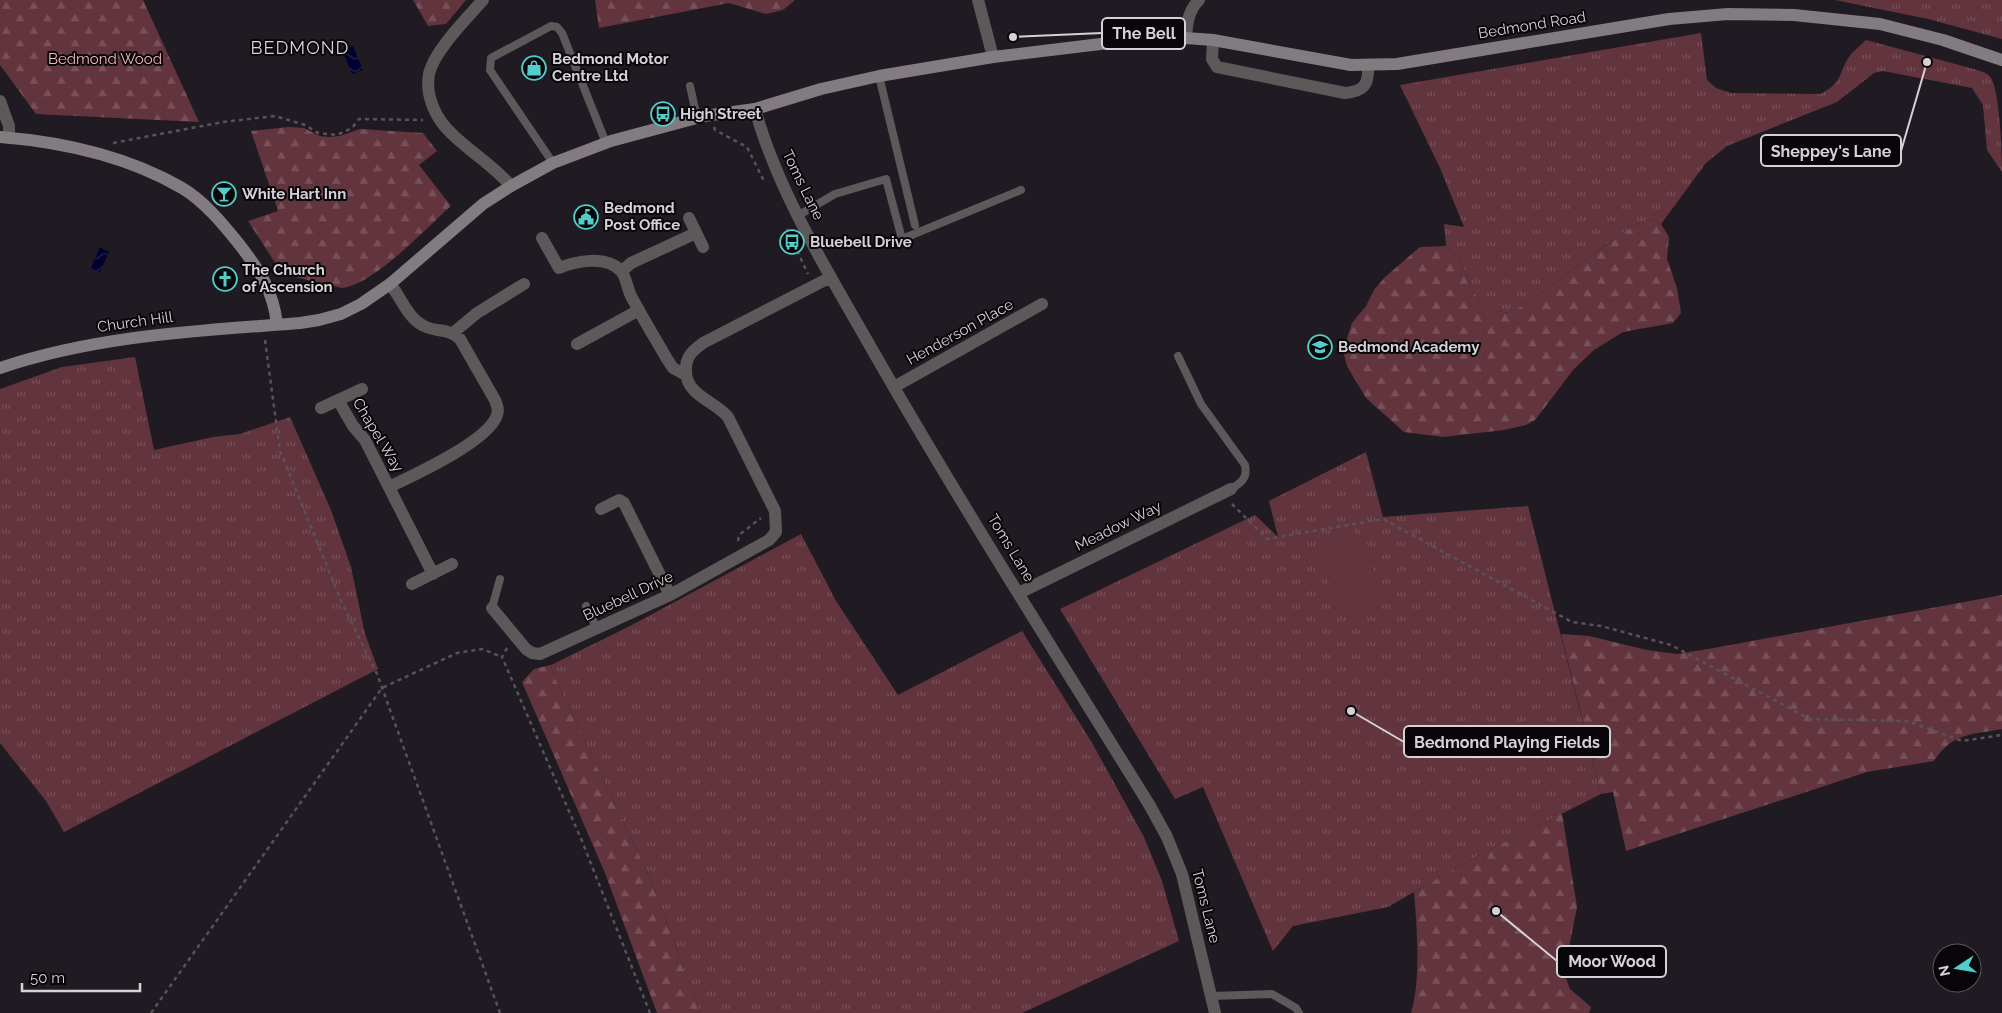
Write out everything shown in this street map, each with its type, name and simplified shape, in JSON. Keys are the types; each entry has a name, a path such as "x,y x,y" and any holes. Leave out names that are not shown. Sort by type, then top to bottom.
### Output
{"street":[{"path":"483,0 439,54 429,74 429,97 439,120 452,134 489,164 511,186"},
{"path":"978,0 993,57"},
{"path":"1186,38 1187,21 1195,1"},
{"name":"Bedmond Road","path":"1213,40 1334,63 1397,64 1669,19 1728,14 1794,15 1880,24 1943,40 2002,60"},
{"path":"0,101 9,126 5,137 109,155 183,189 227,229 256,265 269,288 278,324 319,320 341,314 361,304 390,284 483,204 553,163 606,143 697,118 755,109 821,89 878,76 993,57 1125,41 1186,38 1213,40 1212,59 1217,67 1345,93 1356,92 1364,87 1368,77 1368,65"},
{"name":"Toms Lane","path":"755,109 771,158 831,277 894,387 1168,838 1182,874 1214,1013"},
{"path":"689,218 703,247"},
{"path":"622,271 631,263 696,233"},
{"path":"542,238 559,268 572,262 586,260 599,261 622,271 630,293 673,368 686,375"},
{"path":"686,375 685,364 688,357 698,347 831,277"},
{"path":"390,284 416,322 425,327 453,333 477,313 524,284"},
{"name":"Henderson Place","path":"894,387 1042,304"},
{"path":"577,344 639,310"},
{"name":"Church Hill","path":"0,368 49,353 112,340 278,324"},
{"name":"Chapel Way","path":"390,487 462,450 491,425 497,416 498,409 495,400 460,339 453,333"},
{"name":"Bluebell Drive","path":"492,608 532,653 540,654 670,595 769,540 776,532 775,511 728,417 692,389 686,375"},
{"name":"Chapel Way","path":"321,408 362,389"},
{"name":"Chapel Way","path":"338,400 353,426 364,440 390,487 433,574"},
{"name":"Meadow Way","path":"1019,593 1227,492"},
{"path":"601,509 618,500 624,504 670,595"},
{"path":"412,584 452,564"}],"lane":[{"path":"553,163 490,70 489,64 491,58 551,26 557,27 562,32 606,143"},
{"path":"878,76 916,225"},
{"path":"690,86 697,118"},
{"path":"799,215 835,194 886,179 902,239 1021,190"},
{"path":"1178,356 1201,404 1245,465 1246,476 1242,482 1227,492"},
{"path":"492,608 500,579"},
{"path":"586,606 597,629"},
{"path":"1211,996 1272,994 1296,1008 1298,1013"}],"path":[{"path":"711,115 715,130 747,147 765,183"},
{"path":"108,144 223,122 275,116 305,124 318,133 327,135 343,133 352,128 359,120 439,120"},
{"path":"786,226 814,286"},
{"path":"263,326 280,451 342,603 382,688 500,1013"},
{"path":"1227,492 1267,540 1383,519 1572,622 1601,626 1671,645 1810,719 1907,721 1962,741 2002,734"},
{"path":"735,560 739,535 764,516"},
{"path":"502,657 507,648 519,640"},
{"path":"151,1013 382,688 456,652 482,649 502,657 582,841 650,1013"}],"green space":[{"name":"Bedmond Wood","path":"0,0 143,0 199,122 36,114 0,65"},
{"path":"413,0 466,0 446,24 428,26"},
{"path":"595,0 795,0 783,10 766,14 729,3 599,28"},
{"path":"1835,0 2002,0 2002,39 1928,19"},
{"path":"1701,33 1707,80 1716,88 1731,93 1820,94 1833,86 1851,54 1866,40 1988,74 1997,96 2002,172 1987,150 1983,105 1972,88 1883,71 1874,73 1837,102 1727,146 1706,163 1661,224 1650,219 1634,225 1524,305 1507,313 1486,308 1472,290 1460,259 1446,246 1444,224 1464,227 1440,168 1400,85"},
{"path":"288,127 304,128 320,136 329,137 340,136 360,129 423,133 437,151 419,165 451,206 399,254 369,277 355,284 342,288 281,272 248,221 278,211 251,131"},
{"path":"1650,219 1661,224 1669,237 1667,259 1677,288 1681,313 1673,323 1623,332 1594,350 1574,369 1535,420 1526,425 1504,430 1443,437 1404,432 1366,398 1347,366 1343,351 1352,323 1385,277 1420,247 1446,246 1460,259 1472,290 1486,308 1507,313 1524,305 1634,225"},
{"path":"135,357 154,450 213,437 240,434 290,417 331,510 351,567 365,634 378,669 64,832 46,801 0,743 0,389 62,367"},
{"path":"1366,452 1383,517 1528,506 1601,794 1470,860 1388,907 1293,926 1273,951 1203,787 1175,799 1060,609 1255,515 1278,537 1269,501"},
{"path":"1352,529 1387,598 1347,618 1312,550"},
{"path":"801,534 836,601 898,695 1022,631 1091,741 1144,837 1162,881 1179,941 1022,1013 700,1013 652,882 553,674 551,665 630,626"},
{"path":"2002,595 2002,729 1964,736 1948,745 1934,761 1867,772 1626,851 1613,792 1601,794 1561,634 1589,636 1647,650 1677,654"},
{"path":"551,665 553,674 652,882 700,1013 657,1013 605,873 522,682 534,669"},
{"path":"1562,813 1577,907 1564,973 1570,989 1591,1007 1589,1013 1411,1013 1417,970 1414,892 1470,860"}],"water":[{"path":"353,46 363,70 352,74 342,50"},
{"path":"100,247 109,252 100,272 91,268"}],"place":[{"name":"The Bell","path":"1013,37"},
{"name":"Sheppey's Lane","path":"1927,62"},
{"name":"Bedmond Motor Centre Ltd","path":"534,68"},
{"name":"High Street","path":"663,114"},
{"name":"White Hart Inn","path":"224,194"},
{"name":"Bedmond Post Office","path":"586,217"},
{"name":"Bluebell Drive","path":"792,242"},
{"name":"The Church of Ascension","path":"225,279"},
{"name":"Bedmond Academy","path":"1320,347"},
{"name":"Bedmond Playing Fields","path":"1351,711"},
{"name":"Moor Wood","path":"1496,911"}],"district":[{"name":"BEDMOND","path":"300,47"}]}
